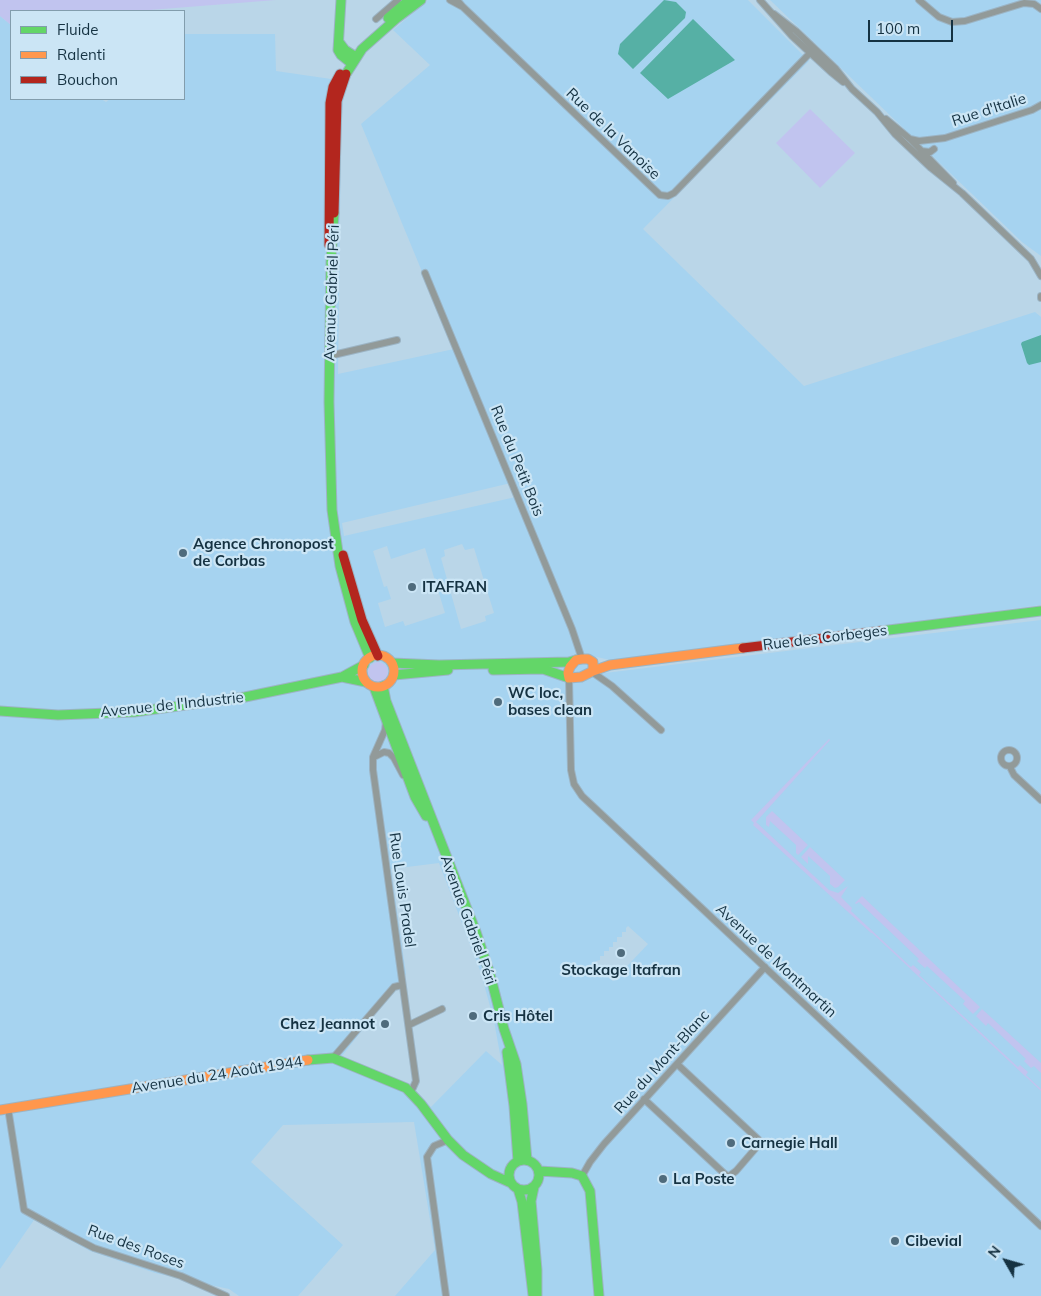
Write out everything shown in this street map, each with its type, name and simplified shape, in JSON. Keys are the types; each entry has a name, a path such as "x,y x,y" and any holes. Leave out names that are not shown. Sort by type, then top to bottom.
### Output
{"street":[{"path":"341,0 338,50 341,55 351,58"},
{"path":"376,19 398,3 409,0"},
{"path":"351,58 375,36 421,0"},
{"name":"Rue de la Vanoise","path":"450,0 464,7"},
{"name":"Rue de la Vanoise","path":"458,0 660,195 668,196 674,193 810,53"},
{"path":"760,0 792,36 832,74 852,88"},
{"path":"918,0 939,17 952,22 1024,3 1034,4 1041,9"},
{"path":"351,58 358,44 398,3"},
{"path":"774,14 796,31 836,69 852,88 877,112 910,139 923,152 931,164"},
{"name":"Avenue Gabriel Péri","path":"351,58 338,97 332,167 334,234 330,260 330,477 335,533 374,657"},
{"name":"Rue d'Italie","path":"910,139 919,141 945,138 1032,110 1041,105"},
{"path":"877,112 896,134 931,164 1030,259 1041,276"},
{"path":"896,134 923,152"},
{"name":"Rue d'Italie","path":"923,152 930,152 945,138"},
{"path":"923,152 924,146 929,140"},
{"path":"931,164 934,149"},
{"path":"1030,259 1041,264"},
{"name":"Rue du Petit Bois","path":"425,273 572,630 579,660"},
{"path":"329,356 397,340"},
{"name":"Rue des Corbeges","path":"579,660 588,659 592,668 1041,611"},
{"path":"392,663 394,674 390,682 383,686 370,684 362,674 364,665 374,657 386,658 392,663 457,664 569,662 579,660"},
{"path":"569,678 570,667 579,660"},
{"name":"Avenue de l'Industrie","path":"0,711 58,715 134,712 245,697 342,677 364,665"},
{"path":"394,674 439,670 543,669 569,678 581,678 592,668 662,730"},
{"name":"Avenue de l'Industrie","path":"342,677 370,684"},
{"name":"Avenue de Montmartin","path":"569,678 571,770 574,784 582,796 1041,1226"},
{"name":"Avenue Gabriel Péri","path":"370,684 386,718 415,796 439,840"},
{"name":"Avenue Gabriel Péri","path":"383,686 386,701 423,793 490,974 504,1030 516,1064 522,1104 519,1162"},
{"name":"Rue Louis Pradel","path":"386,718 385,730 374,757 373,770 416,1081 411,1092"},
{"path":"374,757 384,752 391,755 415,796"},
{"path":"1010,766 1014,775 1041,800"},
{"name":"Rue du Mont-Blanc","path":"582,1176 604,1144 765,967"},
{"path":"402,985 394,987 334,1058 400,1084 411,1092 462,1155 518,1189 526,1190 534,1187"},
{"path":"409,1025 442,1009"},
{"name":"Avenue du 24 Août 1944","path":"4,1109 317,1059 334,1058"},
{"path":"644,1099 728,1177 736,1171 760,1142 677,1064"},
{"name":"Rue des Roses","path":"4,1109 24,1210 94,1248 181,1276 226,1296"},
{"path":"446,1296 427,1157 434,1146 448,1140"},
{"path":"510,1183 509,1173 519,1162"},
{"path":"484,1169 500,1170 519,1162 535,1164 539,1174 534,1187 532,1201 537,1296"},
{"path":"539,1174 572,1173 582,1176 590,1191 600,1296"},
{"path":"518,1189 522,1202 533,1296"}],"shaded area":[{"path":"0,0 276,0 150,10 10,10 10,24 0,16"},
{"path":"428,0 748,0 809,61 643,229 804,386 1035,312 1041,317 1041,605 615,661 588,655 605,673 1041,620 1041,1296 395,1296 435,1250 414,1122 283,1125 251,1162 343,1245 298,1296 239,1296 229,1289 155,1273 90,1251 34,1220 0,1269 0,16 10,24 10,100 103,100 106,102 109,100 185,100 185,34 275,34 276,71 331,79 347,84 343,101 341,135 338,374 454,349 361,124 430,65 393,30","holes":["515,482 520,496 344,536 342,523","462,544 465,550 474,548 494,613 485,616 486,621 461,629 441,558 445,556 444,550","387,546 391,559 425,548 445,613 405,626 403,621 385,627 378,603 391,599 387,586 384,587 373,551","439,863 481,973 494,1021 502,1065 486,1051 431,1107 407,1084 342,1056 406,974 391,869","628,926 648,944 613,981 595,966 596,961 600,960 600,956 604,956 604,951 609,951 609,947 613,947 613,942 617,942 617,937 622,937 622,932 626,932"]},
{"path":"664,0 676,2 686,12 685,18 633,69 618,54 620,44"},
{"path":"770,0 1041,0 1041,256 1022,242"},
{"path":"693,19 735,60 668,99 640,73"},
{"path":"810,109 855,153 820,188 776,143"},
{"path":"1041,335 1041,362 1029,365 1021,344"},
{"path":"374,662 382,662 388,668 388,676 382,682 374,682 368,676 368,668"},
{"path":"829,739 756,822 829,890 838,893 848,886 841,897 852,908 851,911 911,967 913,965 921,972 919,975 1018,1067 1020,1065 1028,1072 1026,1075 1041,1091 753,825 754,823 751,820"},
{"path":"772,811 808,845 798,855 796,853 796,845 770,821 769,827 766,825 766,817"},
{"path":"810,847 845,880 838,887 835,888 830,884 830,876 808,856 808,864 801,857"},
{"path":"862,896 980,1007 973,1014 963,1004 965,1001 927,966 925,968 917,961 919,959 859,902 855,903"},
{"path":"982,1009 1041,1063 1041,1073 1034,1066 1031,1068 1024,1061 1026,1059 988,1023 986,1026 976,1016"}],"traffic: fast":[{"path":"341,0 338,50 351,63"},
{"path":"388,18 409,0"},
{"path":"346,74 362,49 421,0"},
{"path":"339,42 345,50 356,57"},
{"path":"334,213 331,260 329,402 332,510 340,566 355,622 370,658"},
{"path":"881,631 1041,611"},
{"path":"392,663 439,665 569,662 576,660"},
{"path":"0,711 58,715 134,712 245,697 342,677 364,665"},
{"path":"493,670 543,669 569,678"},
{"path":"394,675 448,670"},
{"path":"342,677 366,682"},
{"path":"383,686 386,701 476,932 490,974 504,1029 516,1064 527,1160"},
{"path":"374,687 415,797 426,816"},
{"path":"507,1052 514,1106 518,1161"},
{"path":"308,1060 333,1058 406,1088 421,1104 448,1140 463,1155 491,1174 511,1183"},
{"path":"524,1160 535,1164 539,1175 535,1186 524,1190 513,1186 509,1175 513,1164 524,1160"},
{"path":"539,1171 572,1173 582,1176 590,1191 599,1296"},
{"path":"534,1187 531,1201 537,1270 537,1296"},
{"path":"518,1189 522,1202 533,1295"}],"traffic: slow":[{"path":"593,671 610,665 743,648"},
{"path":"378,655 384,656 389,660 393,665 394,671 393,677 389,682 384,686 378,687 372,686 367,682 363,677 362,671 363,665 367,660 372,656 378,655"},
{"path":"582,659 588,659 593,662 593,671 581,677 569,678 570,667 576,660 582,659"},
{"path":"0,1110 308,1060"}],"traffic: jam":[{"path":"329,245 330,103 333,87 340,74"},
{"path":"334,213 337,101 346,74"},
{"path":"343,555 362,620 378,656"},
{"path":"743,648 881,631"}],"place":[{"name":"Agence Chronopost de Corbas","path":"183,553"},
{"name":"ITAFRAN","path":"412,587"},
{"name":"WC loc, bases clean","path":"498,702"},
{"name":"Stockage Itafran","path":"621,953"},
{"name":"Cris Hôtel","path":"473,1016"},
{"name":"Chez Jeannot","path":"385,1024"},
{"name":"Carnegie Hall","path":"731,1143"},
{"name":"La Poste","path":"663,1179"},
{"name":"Cibevial","path":"895,1241"}]}
